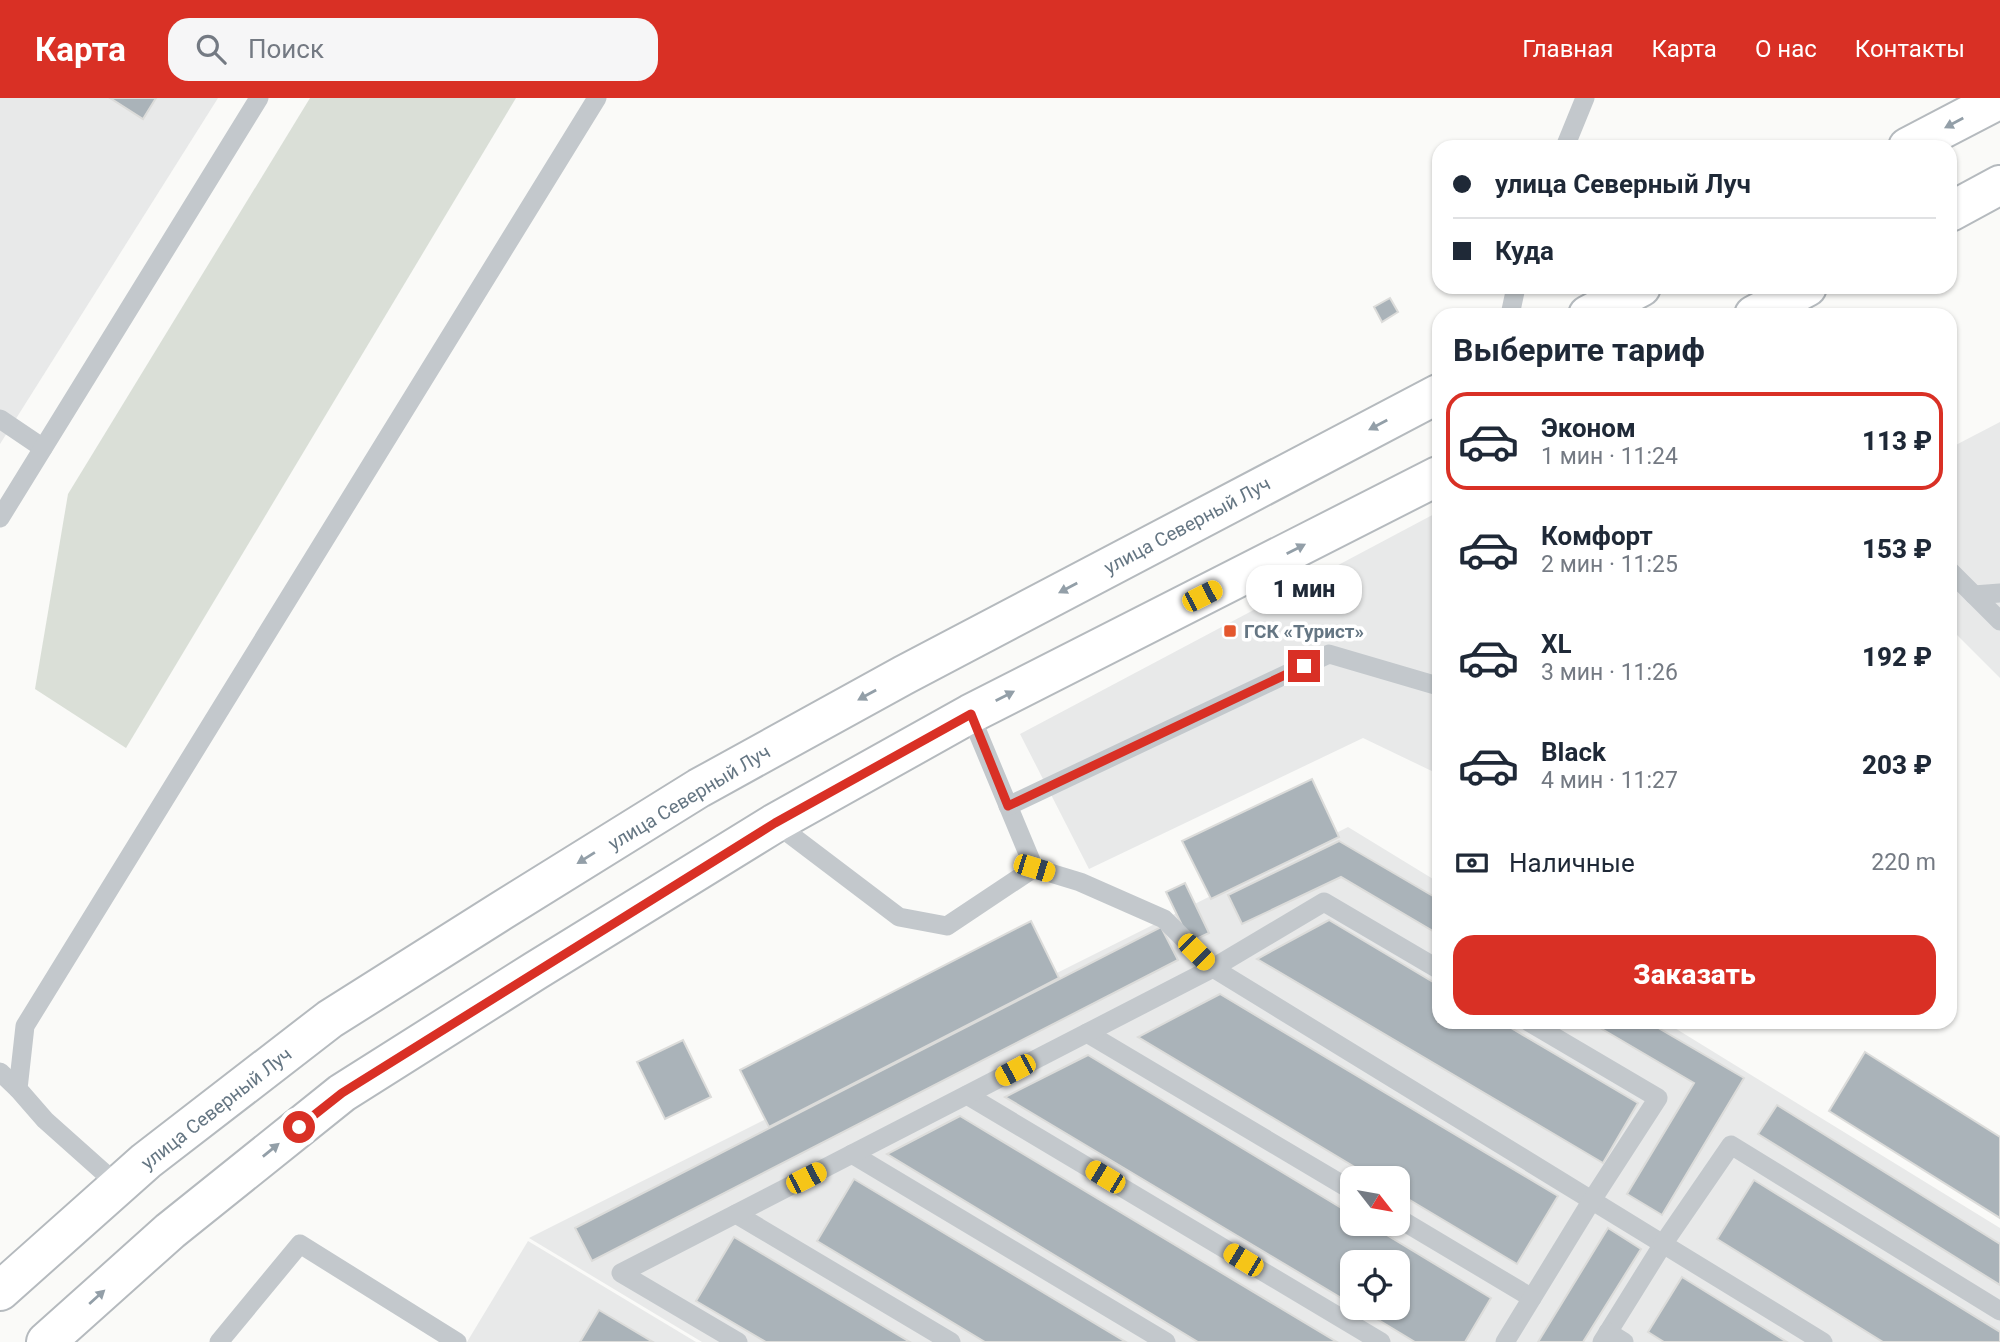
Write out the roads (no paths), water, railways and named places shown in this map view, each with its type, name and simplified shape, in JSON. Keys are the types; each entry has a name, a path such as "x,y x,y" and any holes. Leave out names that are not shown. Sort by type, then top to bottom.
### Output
{"main road":[{"path":"1921,140 2000,99"},
{"path":"1957,208 2000,186"},
{"path":"1601,308 1628,294"},
{"path":"1767,308 1794,294"},
{"name":"улица Северный Луч","path":"0,1291 146,1161 330,1019 699,788 904,675 1432,397"},
{"path":"46,1342 170,1231 342,1093 775,823 971,714 1432,479"}],"lane":[{"path":"0,518 258,98"},
{"path":"18,1089 25,1026 597,98"},
{"path":"1568,140 1586,98"},
{"path":"0,419 43,448"},
{"path":"1957,578 2000,621"},
{"path":"1974,595 2000,593"},
{"path":"1008,806 1329,654 1432,684"},
{"path":"971,714 1034,868"},
{"path":"775,823 899,917 947,926 1034,868"},
{"path":"1034,868 1080,882 1164,919 1213,968 1823,1342"},
{"path":"738,1342 621,1273 1213,968 1324,902 1432,965"},
{"path":"1505,1342 1658,1098 1541,1029"},
{"path":"1087,1033 1340,1183"},
{"path":"0,1072 45,1120 119,1186"},
{"path":"967,1095 1381,1342"},
{"path":"1611,1339 1663,1244 1731,1145 2000,1311"},
{"path":"852,1154 1166,1342"},
{"path":"736,1214 951,1342"},
{"path":"1410,1225 1532,1298"},
{"path":"219,1342 300,1244 457,1342"}],"place":[{"name":"ГСК «Турист»","path":"1230,631"}]}
